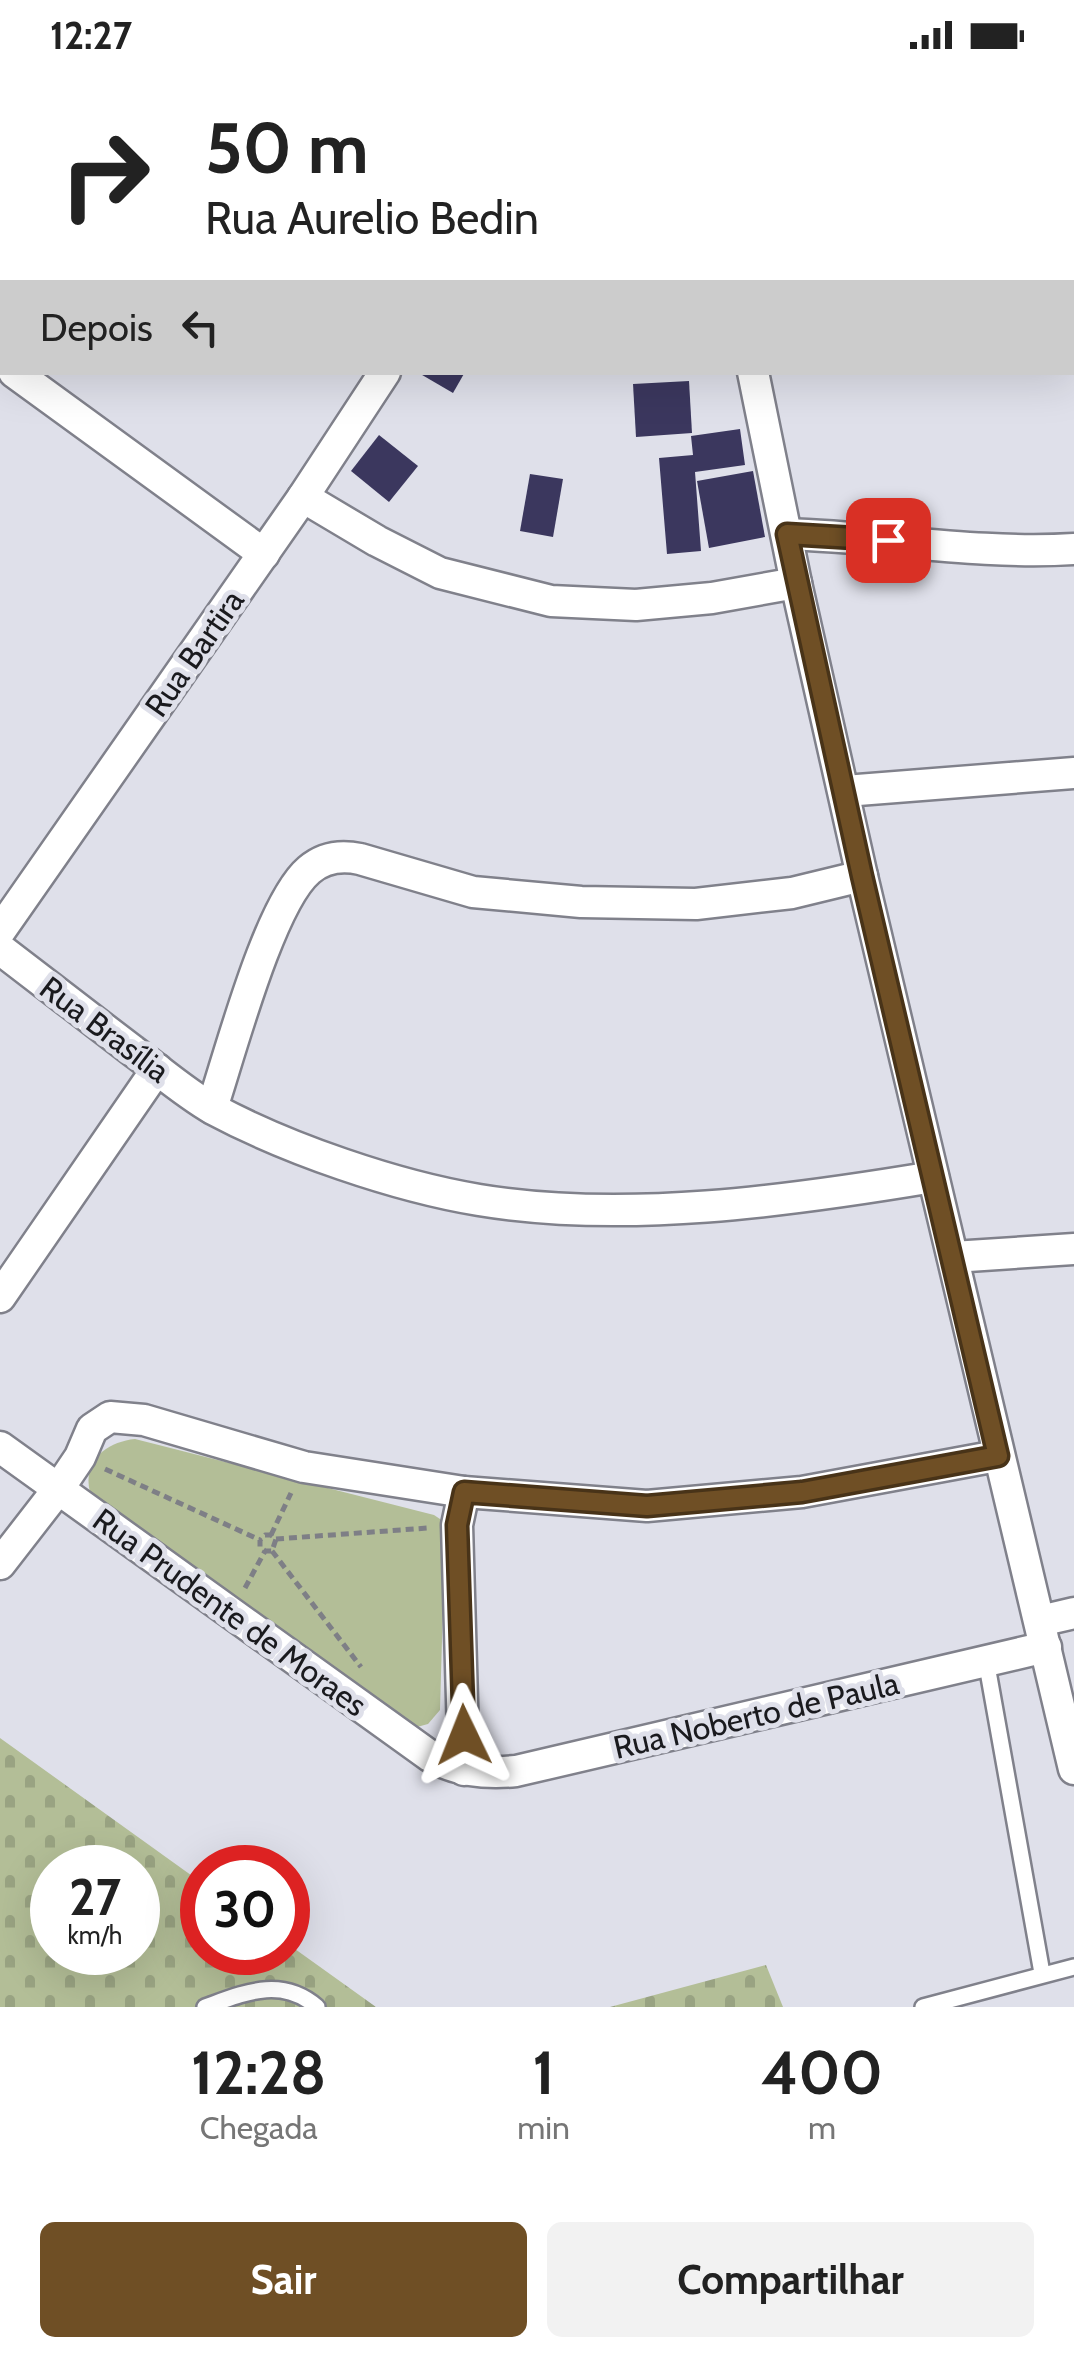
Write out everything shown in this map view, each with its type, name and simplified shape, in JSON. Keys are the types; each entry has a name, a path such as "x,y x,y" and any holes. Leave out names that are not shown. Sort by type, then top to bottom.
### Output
{"street":[{"path":"18,375 264,554"},
{"name":"Rua Bartira","path":"0,931 264,554 383,375"},
{"path":"754,375 862,876 1074,1768"},
{"path":"303,497 440,574 551,601 636,604 712,598 796,582"},
{"path":"787,534 943,546 1074,548"},
{"path":"845,791 1074,774"},
{"path":"212,1108 272,930 301,878 327,859 360,858 472,892 581,902 696,904 792,893 862,876"},
{"name":"Rua Brasília","path":"0,949 212,1108 315,1154 407,1183 478,1200 572,1209 689,1207 818,1196 932,1177"},
{"path":"0,1297 157,1069"},
{"path":"953,1257 1074,1249"},
{"path":"0,1564 60,1488 80,1458 92,1429 110,1417 144,1420 304,1467 464,1492 647,1506 802,1492 998,1456"},
{"name":"Rua Prudente de Moraes","path":"0,1447 430,1756 446,1766 464,1770"},
{"path":"464,1492 457,1525 464,1770"},
{"name":"Rua Noberto de Paula","path":"464,1770 516,1771 986,1660 1044,1634 1074,1613"}],"lane":[{"path":"986,1660 1042,1973"},
{"path":"923,2007 1074,1967"},
{"path":"205,2007 250,1991 286,1988 316,2007"}],"path":[{"path":"80,1458 260,1540"},
{"path":"231,1614 268,1551 304,1467"},
{"path":"369,1677 268,1551 260,1547 260,1540 264,1535 457,1525"}],"green space":[{"path":"135,1439 434,1515 443,1521 440,1710 428,1724 417,1727 90,1492 88,1481 93,1462 115,1444"},
{"path":"0,1738 149,1845 30,1845 30,1975 160,1975 160,1853 180,1867 180,1975 310,1975 310,1960 376,2007 0,2007"},
{"path":"766,1965 783,2007 610,2007"}],"building":[{"path":"422,375 463,375 453,393"},
{"path":"689,381 692,433 636,437 633,384"},
{"path":"740,429 745,465 695,472 701,551 667,554 659,458 693,455 691,436"},
{"path":"379,435 418,466 389,502 351,471"},
{"path":"753,471 765,537 709,548 697,481"},
{"path":"530,474 563,479 553,537 520,531"}],"route":[{"path":"464,1735 457,1525 464,1492 647,1506 802,1492 998,1456 862,876 787,534 888,540"}]}
